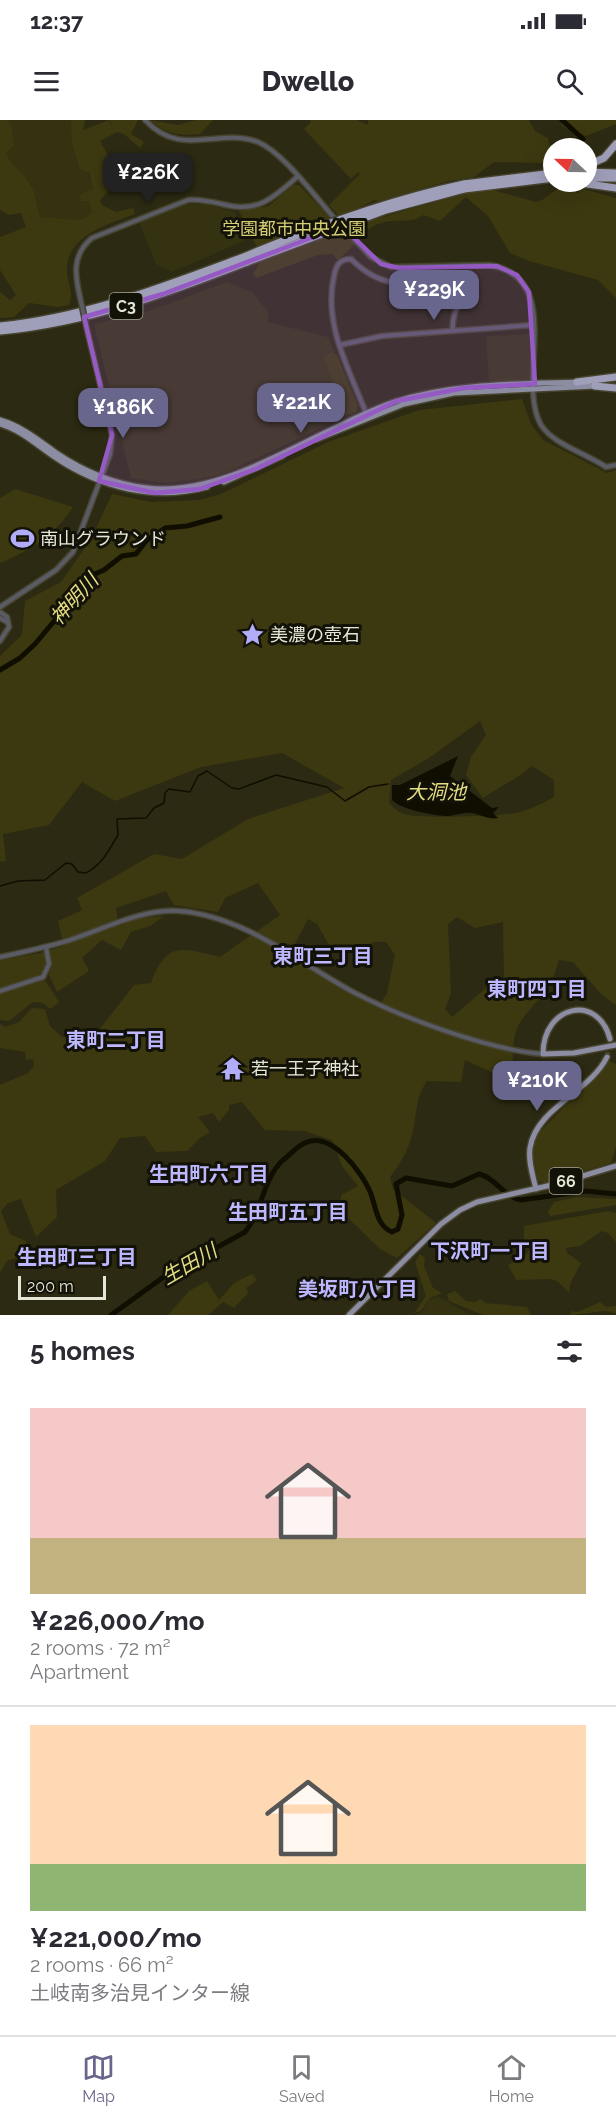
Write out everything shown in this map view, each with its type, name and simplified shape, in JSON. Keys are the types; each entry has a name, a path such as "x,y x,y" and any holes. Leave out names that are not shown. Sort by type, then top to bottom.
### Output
{"highway":[{"path":"597,161 604,158 616,144"},
{"path":"597,172 616,173"},
{"name":"C3","path":"0,326 52,318 115,304 386,210 486,180 543,173"},
{"path":"597,178 616,178"},
{"name":"C3","path":"464,187 543,179"},
{"path":"597,185 616,188"},
{"name":"C3","path":"0,331 54,324 118,308 246,259"},
{"path":"577,382 616,383"},
{"path":"595,386 616,383"}],"main road":[{"path":"0,422 18,431 73,469 135,491 155,493 207,488 256,469 367,415 404,404 453,393 577,382"},
{"path":"535,386 595,386"},
{"path":"610,1039 603,1024 593,1015 579,1011 567,1012 555,1019 547,1029 543,1054 574,1053 616,1045"},
{"path":"536,1189 529,1155 534,1134 599,1069 607,1057"},
{"name":"66","path":"349,1315 452,1215 468,1205 536,1189 616,1166"}],"street":[{"path":"145,120 161,133 177,140 235,139 261,144 297,177 362,248 381,264 399,268 489,265 514,273 529,292 533,325 537,415 549,435 606,467 616,465"},
{"path":"0,605 52,570 76,544 110,454 112,435 87,330 75,266 81,250 92,238 188,201 202,200 236,207 257,206 270,200 297,177"},
{"path":"367,415 330,316 329,298 337,265 344,259 351,259 372,277 392,283 467,274 466,291 453,313 453,331"},
{"path":"340,345 382,336 533,325"},
{"path":"0,612 7,617 9,627 0,640"},
{"path":"0,618 6,620 8,626 0,640"},
{"path":"0,957 46,947 140,915 168,911 200,914 262,938 353,992 384,1006 491,1045 543,1054"},
{"path":"0,991 43,977 49,964 46,947"}],"highlighted area":[{"path":"342,226 381,264 399,268 497,266 517,275 529,292 535,384 464,388 397,401 256,469 200,489 155,493 99,481 112,435 84,317 163,294"}],"shaded area":[{"path":"8,120 71,120 93,189 81,200 89,200 92,213 81,220 39,217 37,199 30,183 9,161 6,153 14,146 11,124"},
{"path":"187,204 209,205 235,212 244,241 172,272 156,264 139,222"},
{"path":"227,282 253,293 269,313 267,322 328,337 335,353 324,356 345,417 225,473 200,479 165,483 131,478 94,324 149,311"},
{"path":"529,334 531,376 528,380 489,382 486,336"},
{"path":"438,1297 471,1315 416,1315 422,1312 430,1299"}],"green space":[{"path":"0,120 8,120 11,124 14,146 6,153 32,188 40,217 81,220 92,213 89,201 81,201 80,195 93,189 89,173 80,169 72,143 71,120 85,120 83,130 109,120 114,131 110,120 138,120 131,134 144,142 140,148 124,134 117,132 100,141 117,172 117,182 100,200 102,205 116,212 133,208 135,214 90,233 73,249 68,260 67,272 71,293 69,305 58,307 29,303 14,317 0,318 0,292 10,300 16,295 0,270 0,237 26,227 21,213 9,215 0,210"},
{"path":"150,120 178,125 196,120 213,120 200,134 186,135 167,131"},
{"path":"310,120 357,120 368,125 368,120 529,120 535,131 548,138 543,138 543,163 494,162 474,177 449,181 379,201 374,200 340,217 329,205 360,174 358,172 351,179 304,129 311,122"},
{"path":"561,120 616,120 616,124 586,136 562,126"},
{"name":"学園都市中央公園","path":"293,185 299,185 355,244 338,260 332,254 318,255 256,278 253,274 260,262 256,245 239,211 269,206"},
{"path":"493,190 536,202 553,192 594,192 616,198 616,298 598,280 529,261 510,253 488,216 466,197 440,221 423,215 411,220 386,222 374,226 359,236 349,227 468,192"},
{"path":"332,352 337,355 358,406 356,412 345,416 323,356"},
{"path":"522,399 531,424 543,440 607,473 616,470 616,1005 602,995 573,962 559,960 551,983 517,1028 513,1063 496,1074 465,1060 461,1082 427,1081 418,1100 408,1146 390,1177 393,1189 436,1223 397,1258 380,1249 340,1210 341,1195 358,1186 342,1166 332,1140 304,1131 265,1130 242,1102 229,1105 229,1110 219,1122 213,1113 198,1117 210,1132 187,1151 156,1152 145,1136 120,1138 105,1161 56,1190 57,1217 36,1237 21,1199 8,1203 1,1211 10,1234 26,1241 24,1255 7,1261 0,1273 0,1085 28,1073 34,1066 33,1059 26,1060 25,1052 0,1048 0,1024 5,1027 19,1022 32,1008 45,1009 50,1026 62,1037 84,1040 96,1034 134,985 151,983 157,969 170,954 186,950 220,957 280,915 258,883 225,898 218,912 174,905 166,891 116,908 119,926 140,918 164,916 150,926 131,932 121,950 102,940 82,958 89,971 57,992 49,975 52,964 50,954 45,955 46,966 41,974 59,1002 50,1009 43,1003 33,1002 9,1021 0,1020 0,960 64,946 58,921 82,910 77,898 154,854 182,859 248,819 344,788 282,753 201,767 115,801 82,782 49,825 3,834 6,861 0,862 0,656 22,635 25,601 61,582 90,541 112,494 151,502 199,500 221,494 328,442 419,410","holes":["480,721 486,735 471,757 466,775 483,798 532,766 554,780 554,797 520,812 476,816 412,816 400,812 389,803 391,780 429,758","457,917 475,928 503,922 504,980 492,983 452,1017 445,1009 451,993 448,924","308,919 317,924 328,943 344,953 375,942 386,942 395,955 387,993 378,1008 288,957"]},
{"name":"南山グラウンド","path":"15,489 73,507 58,526 41,541 0,563 0,498"},
{"path":"609,1061 616,1064 616,1147 611,1163 544,1183 538,1181 532,1150 537,1135"},
{"path":"577,1197 616,1199 616,1205 550,1216 548,1212 554,1202"},
{"path":"608,1211 616,1213 616,1242 608,1233 602,1231 580,1246 566,1248 567,1253 581,1263 570,1284 569,1292 557,1281 550,1279 516,1280 508,1265 527,1254 531,1246 524,1239 524,1226"},
{"path":"420,1254 425,1258 424,1266 433,1288 442,1293 430,1298 421,1311 406,1315 415,1312 426,1296 415,1262"},
{"path":"252,1274 257,1280 246,1288 248,1293 234,1308 223,1302 208,1315 168,1315 189,1291 207,1281 219,1300 234,1283"},
{"path":"455,1291 466,1301 476,1302 480,1299 486,1303 527,1307 531,1315 483,1315 449,1301 447,1294"},
{"path":"600,1302 606,1307 616,1306 616,1313 605,1311 571,1315 571,1311 578,1312"}],"water":[{"name":"大洞池","path":"458,756 450,776 492,808 499,807 493,813 498,818 488,818 472,813 449,816 427,814 403,807 392,800 392,785 400,785"}],"waterway":[{"path":"562,120 582,138"},
{"name":"神明川","path":"0,670 20,658 35,644 71,601 81,582 88,577 104,570 122,556 136,554 146,541 165,528 187,526 220,517"},
{"path":"0,886 18,881 45,880 66,863 72,864 78,872 86,873 101,861 118,835 117,819 146,818 154,808 164,803 165,793 169,789 190,792 198,776 207,771 232,788 239,789 276,775 327,787 345,801 369,787 388,784"},
{"name":"生田川","path":"111,1315 165,1276 245,1232 256,1214 266,1186 276,1168 305,1143 315,1141 325,1143 345,1156 367,1185 383,1226 392,1232 398,1229 402,1215 396,1184 406,1178 452,1186 479,1174 490,1179 510,1196 521,1200 586,1191 616,1194"}],"tunnel":[{"path":"607,1057 610,1039"}],"place":[{"name":"南山グラウンド","path":"22,539"},
{"name":"美濃の壺石","path":"252,635"},
{"name":"若一王子神社","path":"233,1069"}],"district":[{"name":"東町三丁目","path":"323,956"},
{"name":"東町四丁目","path":"537,989"},
{"name":"東町二丁目","path":"116,1040"},
{"name":"生田町六丁目","path":"209,1174"},
{"name":"生田町五丁目","path":"288,1212"},
{"name":"下沢町一丁目","path":"490,1251"},
{"name":"生田町三丁目","path":"77,1257"},
{"name":"美坂町八丁目","path":"358,1289"}]}
